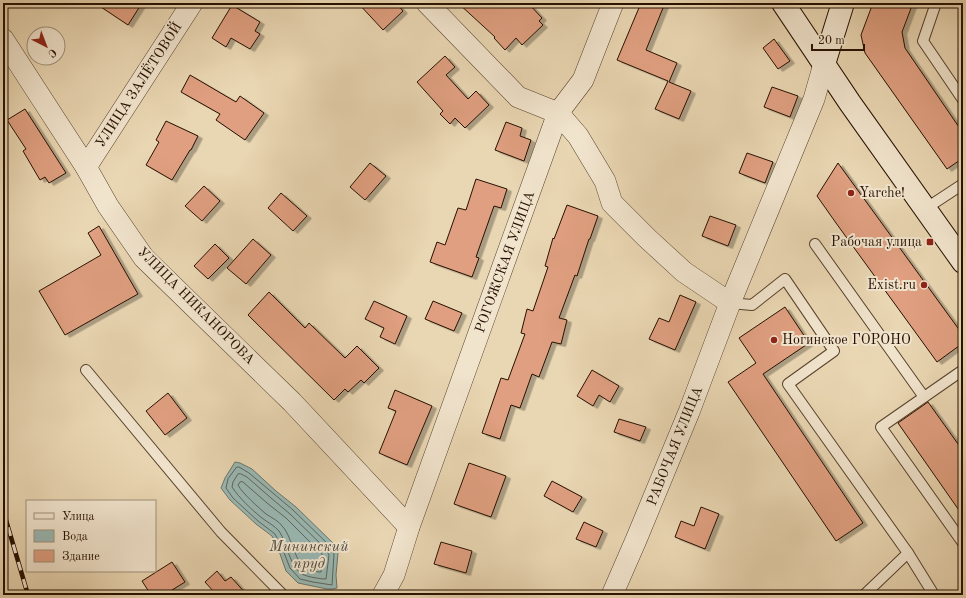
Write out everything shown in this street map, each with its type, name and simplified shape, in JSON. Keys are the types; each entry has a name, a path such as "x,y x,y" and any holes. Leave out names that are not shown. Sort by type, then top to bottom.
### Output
{"main road":[{"path":"783,3 850,103 963,262"},
{"name":"РАБОЧАЯ УЛИЦА","path":"824,64 843,3"}],"street":[{"name":"УЛИЦА ЗАЛЁТОВОЙ","path":"86,167 192,3"},
{"path":"427,3 518,96 558,113 578,136 605,181 612,203 684,272 730,303"},
{"name":"РОГОЖСКАЯ УЛИЦА","path":"383,595 394,575 558,113 583,80 613,3"},
{"name":"УЛИЦА НИКАНОРОВА","path":"3,39 86,167 108,206 144,258 292,402 410,527"},
{"name":"РАБОЧАЯ УЛИЦА","path":"612,595 689,412 730,303 814,99 824,64"}],"lane":[{"path":"936,3 924,41 963,100"},
{"path":"925,209 963,184"},
{"path":"815,244 924,397"},
{"path":"730,303 752,305 785,279 834,351 788,384 908,554 934,595"},
{"path":"86,370 221,532 283,595"},
{"path":"963,370 881,427 963,543"},
{"path":"864,595 908,554"}],"water":[{"name":"Мининский пруд","path":"235,462 252,469 296,507 334,544 338,553 336,575 337,588 327,589 298,583 286,571 272,536 256,524 230,500 221,488 225,478"}],"building":[{"path":"95,3 142,3 128,25"},
{"path":"358,3 396,3 403,11 383,30"},
{"path":"458,3 528,3 542,18 539,21 543,25 522,45 516,38 505,50 494,38 495,37"},
{"path":"641,3 665,3 646,50 677,63 669,82 691,91 679,119 655,109 668,81 617,60"},
{"path":"873,3 913,3 902,32 905,48 963,133 963,158 947,169 865,53 861,35"},
{"path":"232,5 260,22 255,31 260,34 250,49 231,38 226,47 212,38"},
{"path":"774,39 790,61 778,69 763,48"},
{"path":"445,56 455,67 446,75 468,99 476,91 489,105 465,128 455,118 450,124 440,114 443,111 417,82"},
{"path":"190,75 236,102 240,96 264,113 245,140 216,120 220,114 181,92"},
{"path":"772,87 798,96 790,117 764,107"},
{"path":"25,109 66,173 49,183 45,177 40,180 23,151 26,149 7,120"},
{"path":"166,121 198,136 172,180 146,165 159,142 156,140"},
{"path":"506,122 522,128 520,136 531,140 524,161 495,150"},
{"path":"747,153 773,162 765,183 739,173"},
{"path":"370,163 386,176 365,200 350,187"},
{"path":"838,163 963,335 963,343 937,362 817,196"},
{"path":"476,179 507,189 501,208 494,206 476,257 479,258 472,277 430,262 437,242 445,245 458,208 466,210"},
{"path":"204,186 220,201 202,221 185,206"},
{"path":"281,193 307,216 293,231 268,208"},
{"path":"567,205 598,216 577,276 575,275 559,318 567,320 561,344 552,342 539,377 532,374 520,408 511,405 500,439 482,433 501,378 508,380 525,334 521,333 527,309 533,311 548,267 545,266 553,238 554,239"},
{"path":"710,216 736,225 728,246 702,236"},
{"path":"99,226 138,294 65,335 39,291 101,255 88,233"},
{"path":"253,239 271,255 246,284 227,268"},
{"path":"215,244 229,258 208,279 194,266"},
{"path":"269,292 305,328 309,323 345,358 357,346 379,368 364,383 361,380 348,392 345,389 334,400 248,315"},
{"path":"680,295 696,302 675,350 649,339 659,318 669,322"},
{"path":"374,301 407,316 395,344 380,337 384,328 365,319"},
{"path":"433,301 462,313 454,331 425,319"},
{"path":"785,307 809,343 763,374 863,523 836,541 728,382 756,363 739,338"},
{"path":"592,370 619,386 610,402 599,395 593,406 577,396"},
{"path":"395,390 432,406 407,465 379,453 396,411 388,408"},
{"path":"168,393 187,418 165,435 146,411"},
{"path":"928,402 963,451 963,516 898,423"},
{"path":"619,419 646,427 640,441 614,432"},
{"path":"469,463 506,476 491,517 454,504"},
{"path":"552,481 582,497 573,512 544,496"},
{"path":"701,507 719,514 705,549 675,537 681,521 694,526"},
{"path":"584,522 603,531 596,547 576,539"},
{"path":"441,542 472,551 466,573 434,564"},
{"path":"172,562 185,582 164,595 151,595 142,581"},
{"path":"217,571 225,581 231,577 247,595 210,595 214,592 205,582"}],"railway":[{"path":"3,510 28,595"}],"place":[{"name":"Yarche!","path":"851,193"},
{"name":"Рабочая улица","path":"930,242"},
{"name":"Exist.ru","path":"924,285"},
{"name":"Ногинское ГОРОНО","path":"774,340"}]}
